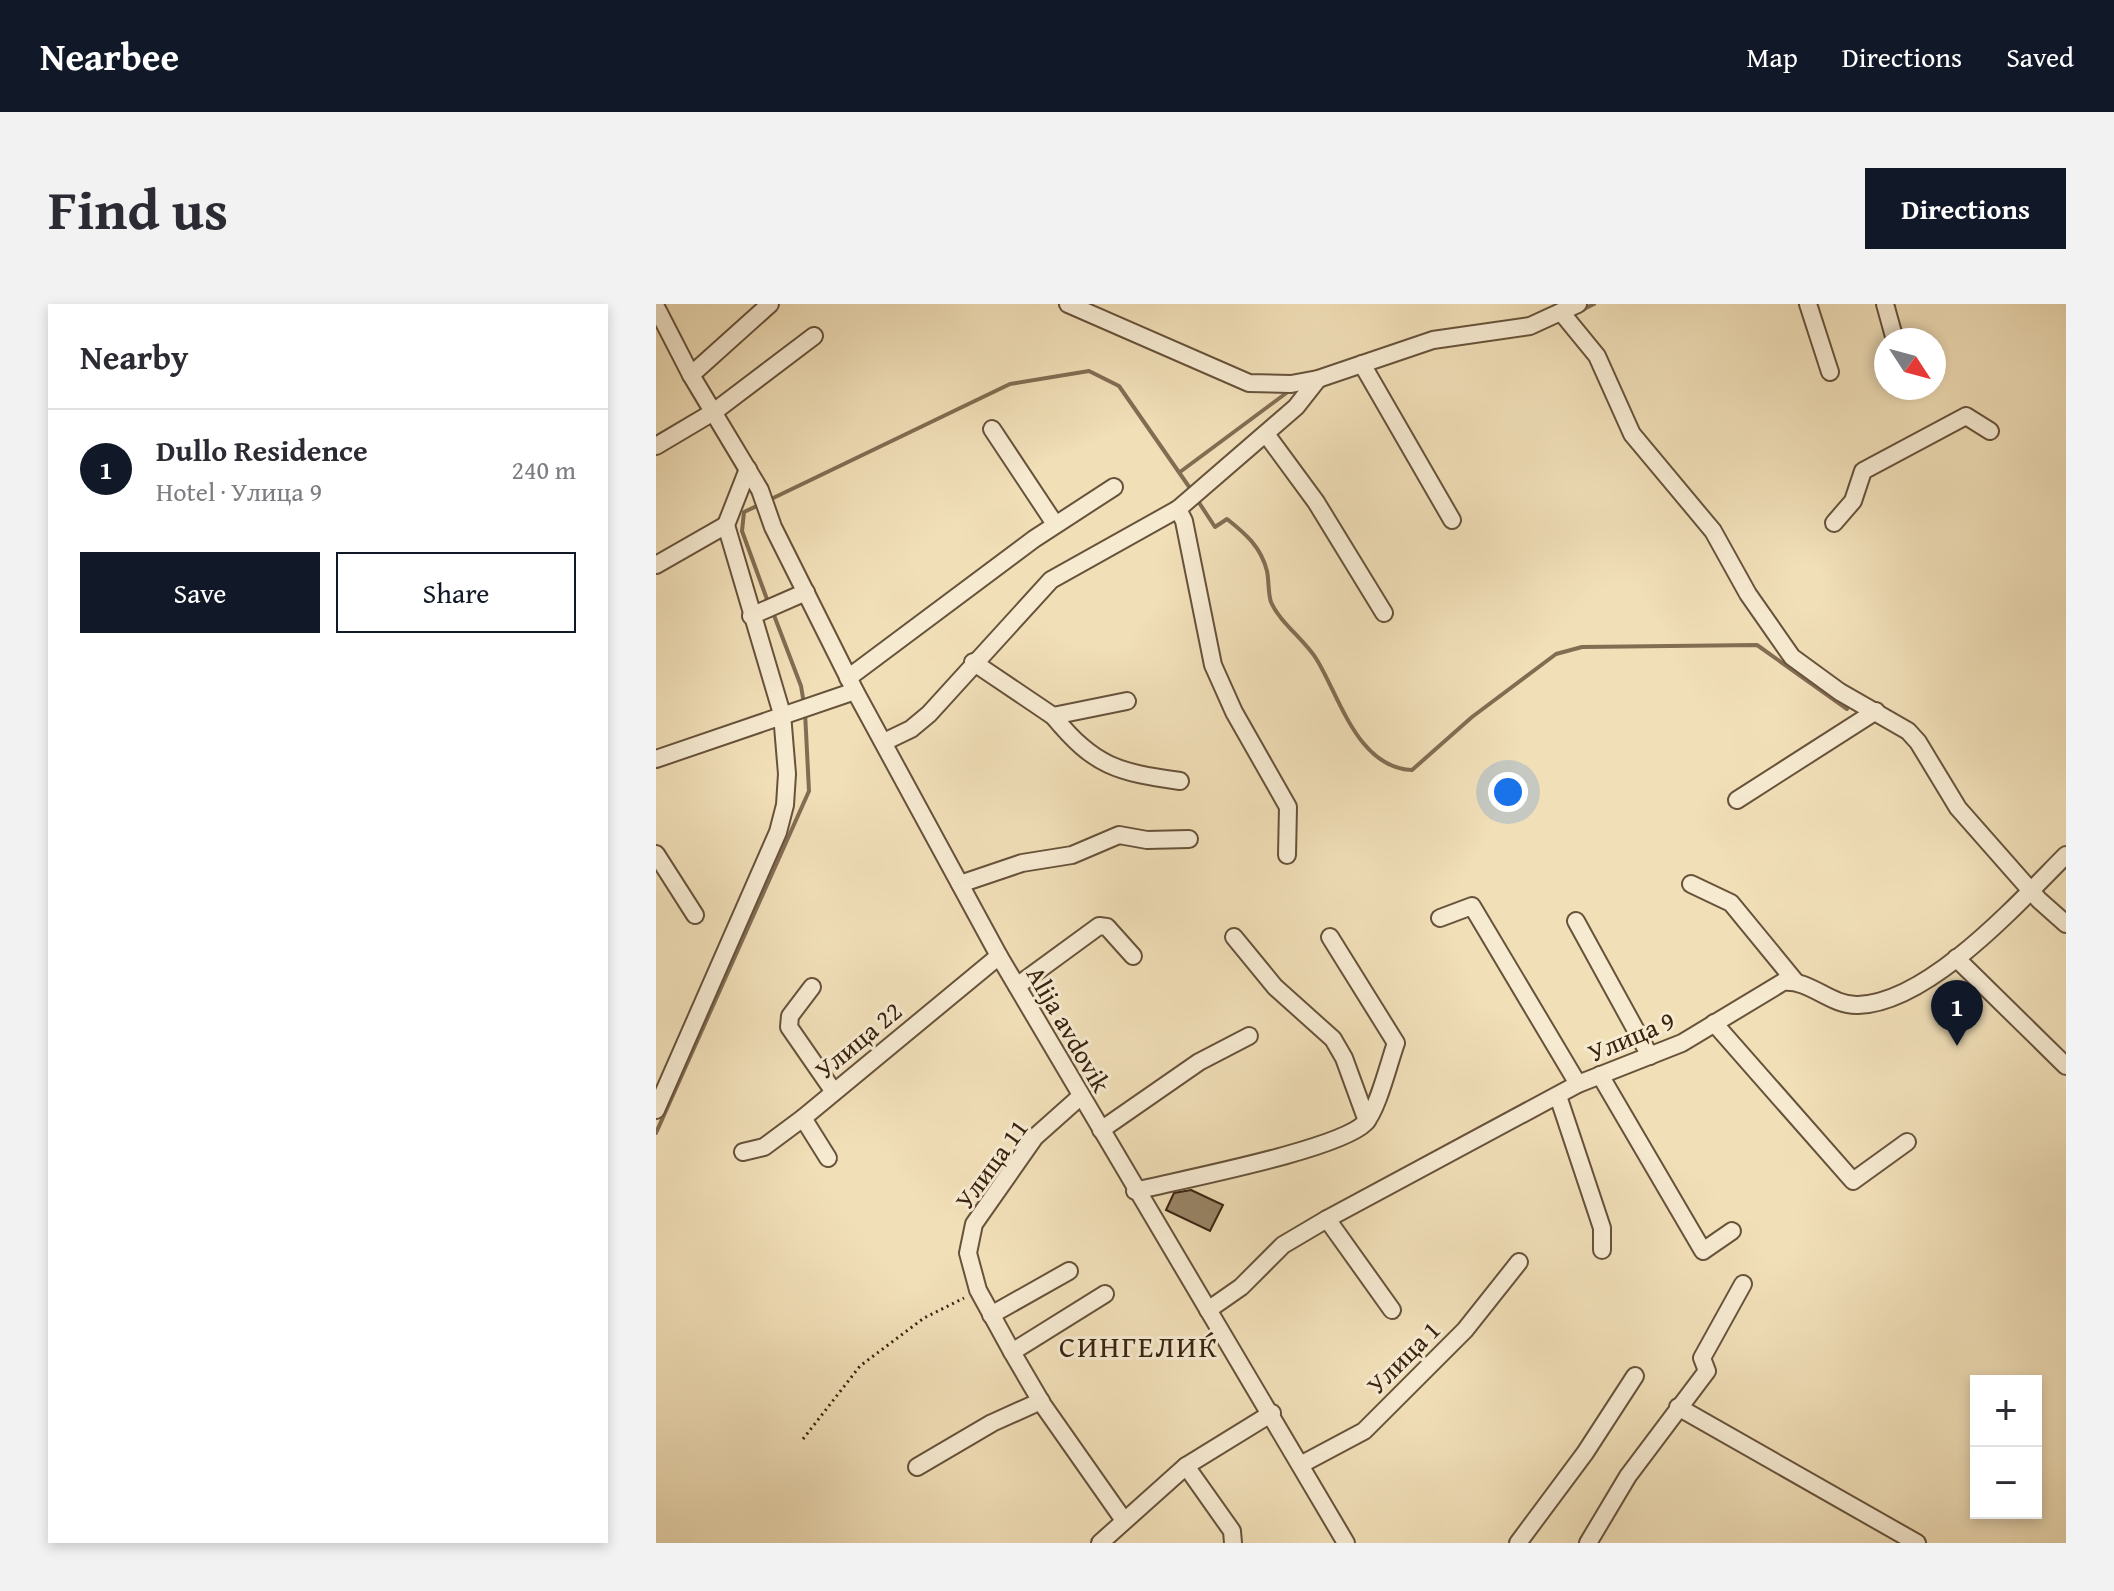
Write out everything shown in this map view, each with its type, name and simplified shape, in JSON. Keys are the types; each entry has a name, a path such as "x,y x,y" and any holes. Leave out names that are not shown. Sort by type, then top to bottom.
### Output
{"street":[{"path":"691,375 770,304"},
{"path":"1068,304 1249,383 1281,385 1318,379 1433,340 1530,326 1578,304"},
{"path":"1808,304 1830,372"},
{"path":"1885,304 1892,328"},
{"path":"656,1110 778,832 785,805 789,712 726,525 748,469 657,312"},
{"path":"1561,312 1597,356 1632,434 1713,531 1772,631 1802,665 1840,692 1876,711 1918,742 1958,808 2031,890 2066,924"},
{"path":"656,446 715,411 814,336"},
{"path":"1362,364 1452,520"},
{"path":"884,742 920,722 1051,580 1183,505 1296,407 1318,379"},
{"path":"1834,523 1853,501 1863,471 1966,416 1990,431"},
{"path":"992,429 1055,524"},
{"path":"1266,434 1308,490 1384,613"},
{"name":"Alija avdovik","path":"748,469 760,490 773,527 852,684 999,956 1135,1191 1272,1413 1346,1543"},
{"path":"656,759 822,701 852,684 1055,524 1114,487"},
{"path":"1183,505 1213,665 1234,712 1288,807 1287,855"},
{"path":"656,565 726,525"},
{"path":"754,615 806,592"},
{"path":"973,662 1053,716 1079,748 1097,760 1131,774 1180,781"},
{"path":"1053,716 1127,701"},
{"path":"1737,800 1876,711"},
{"path":"960,884 1022,863 1072,855 1119,835 1147,840 1189,839"},
{"path":"656,854 695,915"},
{"path":"1691,884 1731,903 1795,981 1830,999 1861,1005 1915,985 1956,958 2001,922 2066,855"},
{"path":"1440,918 1472,906 1578,1084"},
{"path":"1576,921 1650,1056"},
{"path":"1017,986 1099,926 1107,927 1133,956"},
{"path":"1234,937 1275,987 1333,1039 1344,1058 1367,1121"},
{"path":"1135,1191 1291,1154 1353,1132 1367,1121 1396,1043 1330,937"},
{"name":"Улица 22","path":"743,1152 764,1147 803,1118 999,956"},
{"path":"1956,958 2066,1066"},
{"name":"Улица 9","path":"1208,1310 1241,1287 1283,1245 1327,1219 1578,1084 1650,1056 1783,982 1795,981"},
{"path":"812,987 790,1016 789,1027 834,1092"},
{"path":"1714,1023 1853,1181 1860,1179 1907,1142"},
{"path":"1101,1130 1199,1062 1249,1036"},
{"path":"1600,1075 1703,1251 1732,1231"},
{"name":"Улица 11","path":"1081,1096 1035,1137 974,1224 968,1253 978,1290 1012,1352 1041,1401 1123,1519"},
{"path":"1558,1096 1602,1228 1602,1250"},
{"path":"803,1118 828,1158"},
{"path":"1327,1219 1392,1310"},
{"name":"Улица 1","path":"1302,1464 1364,1431 1465,1330 1519,1262"},
{"path":"991,1315 1069,1271"},
{"path":"1588,1543 1628,1476 1707,1371 1702,1358 1743,1284"},
{"path":"1012,1352 1105,1294"},
{"path":"1518,1543 1585,1453 1635,1376"},
{"path":"917,1467 992,1423 1041,1401"},
{"path":"1678,1407 1917,1543"},
{"path":"1100,1543 1123,1519 1186,1466 1272,1413"},
{"path":"1186,1466 1232,1531 1232,1542"}],"path":[{"path":"803,1439 860,1366 924,1318 978,1290"}],"building":[{"path":"1191,1190 1223,1205 1210,1231 1166,1210 1174,1193"}],"waterway":[{"path":"1582,310 1594,304"},
{"path":"767,501 1010,384 1089,371 1119,386 1192,491"},
{"path":"1180,472 1289,391"},
{"path":"1196,498 1215,527 1227,519 1257,548 1267,571 1270,598 1275,610 1317,660 1364,744 1393,766 1412,770 1472,717 1556,654 1582,647 1757,645 1847,709"},
{"path":"759,505 744,512 742,531 768,602"},
{"path":"772,610 801,686 804,704"},
{"path":"656,1133 809,791 805,712"}],"place":[{"name":"Dullo Residence","path":"1957,1046"}],"district":[{"name":"СИНГЕЛИЌ","path":"1139,1346"}]}
